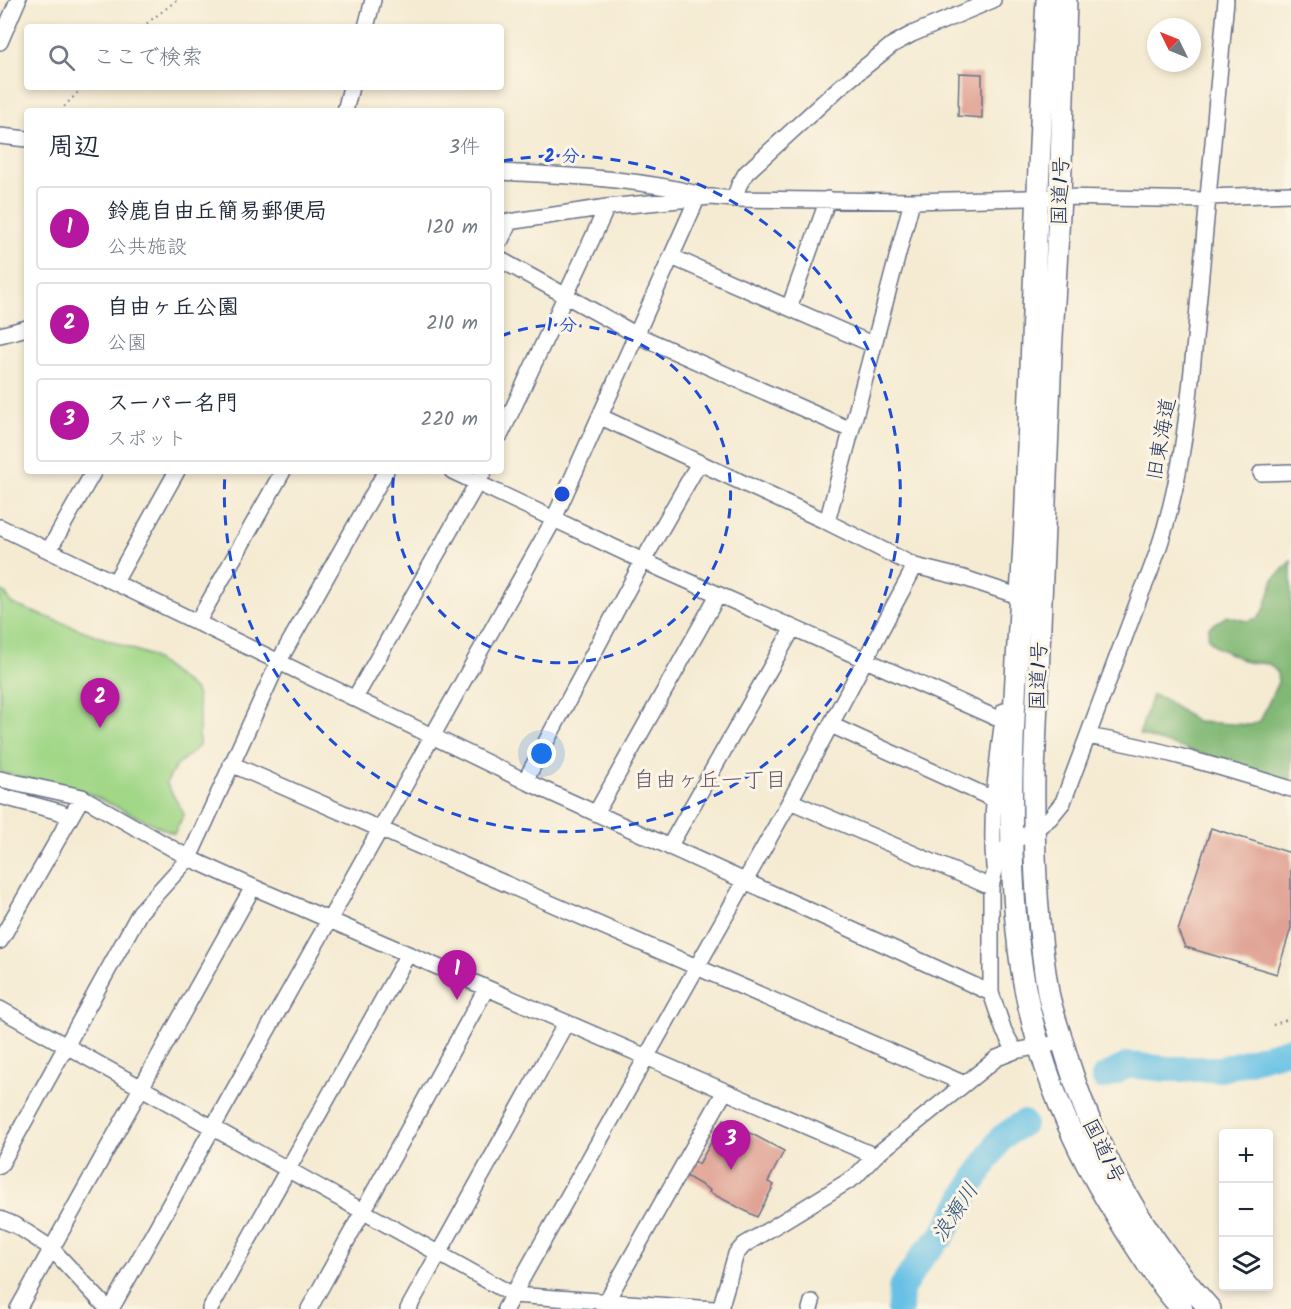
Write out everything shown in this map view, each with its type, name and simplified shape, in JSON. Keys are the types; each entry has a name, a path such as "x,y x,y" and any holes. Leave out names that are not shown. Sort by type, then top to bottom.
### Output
{"highway":[{"name":"国道1号","path":"1047,0 1036,199 1012,773 1012,842 1019,950 1039,1047 1049,1079 1074,1137 1100,1190 1175,1306"},
{"name":"国道1号","path":"1066,0 1060,198 1051,354 1034,773 1033,831 1038,925 1049,994 1083,1108 1117,1182 1149,1232 1210,1309"}],"street":[{"path":"0,42 18,0"},
{"path":"367,24 373,0"},
{"path":"734,199 747,173 877,57 912,34 993,0"},
{"name":"旧東海道","path":"1012,842 1033,831 1050,818 1063,802 1140,596 1152,570 1168,520 1190,400 1226,0"},
{"path":"346,108 350,90"},
{"path":"0,136 24,139"},
{"path":"504,172 631,180 670,187 704,198"},
{"path":"506,222 607,207 704,198 912,201 1060,198 1208,199 1291,194"},
{"path":"0,1219 17,1226 51,1248 109,1309 553,521 672,257 704,198"},
{"path":"789,308 828,199"},
{"path":"827,522 912,201"},
{"path":"504,428 607,207"},
{"path":"672,257 874,345"},
{"path":"504,262 637,335 851,430"},
{"path":"0,335 24,329"},
{"path":"601,417 827,522 915,566 964,578 1021,597"},
{"path":"525,781 643,561 699,463"},
{"path":"1261,473 1291,471"},
{"path":"49,550 92,474"},
{"path":"115,582 175,474"},
{"path":"197,622 281,474"},
{"path":"0,1166 140,912 189,858 279,661 384,474"},
{"path":"355,698 481,477 553,521 1003,722"},
{"path":"0,527 525,781 992,993"},
{"path":"506,1309 790,801 915,566"},
{"path":"596,813 718,595"},
{"path":"669,847 793,628"},
{"path":"994,870 993,800 1009,675 1019,632"},
{"path":"831,725 993,800"},
{"path":"1088,736 1191,758 1291,789"},
{"path":"231,764 965,1084"},
{"path":"0,779 82,797 189,858 253,887 875,1156"},
{"path":"0,796 60,812 70,818"},
{"path":"0,941 82,797"},
{"path":"790,801 991,887"},
{"path":"1012,842 998,857 991,887 992,993 1004,1031 1015,1051"},
{"path":"18,1309 253,887"},
{"path":"210,1309 408,954"},
{"path":"309,1309 486,989"},
{"path":"0,1009 513,1295 604,1306 714,1309"},
{"path":"408,1309 566,1023"},
{"path":"720,1309 736,1254 744,1245 855,1177 875,1156 997,1058 1015,1051 1062,1042"},
{"path":"604,1306 725,1091"}],"path":[{"path":"146,24 177,0"},
{"path":"63,108 80,90"},
{"path":"1273,1025 1291,1018"}],"green space":[{"path":"1291,561 1291,781 1139,735 1152,695 1163,698 1197,722 1251,725 1260,721 1278,682 1277,672 1269,664 1247,662 1216,647 1208,638 1209,627 1227,616 1247,621 1258,618 1264,610 1274,579"},
{"path":"0,590 12,604 151,656 196,691 199,710 199,746 176,766 166,783 184,814 174,834 85,792 0,772"}],"building":[{"path":"959,73 982,74 982,118 958,116"},
{"path":"1211,828 1291,853 1291,928 1277,974 1185,947 1178,931"},
{"path":"724,1119 784,1151 768,1182 774,1185 757,1217 709,1192 710,1190 686,1176 694,1161 699,1164"}],"waterway":[{"name":"浪瀬川","path":"1104,1077 1129,1065 1167,1069 1221,1069 1291,1049"},
{"name":"浪瀬川","path":"900,1309 901,1289 924,1254 943,1235 1001,1138 1023,1123"}],"place":[{"name":"自由ヶ丘公園","path":"100,728"},
{"name":"鈴鹿自由丘簡易郵便局","path":"457,1000"},
{"name":"スーパー名門","path":"731,1170"}],"district":[{"name":"自由ヶ丘一丁目","path":"710,779"}]}
